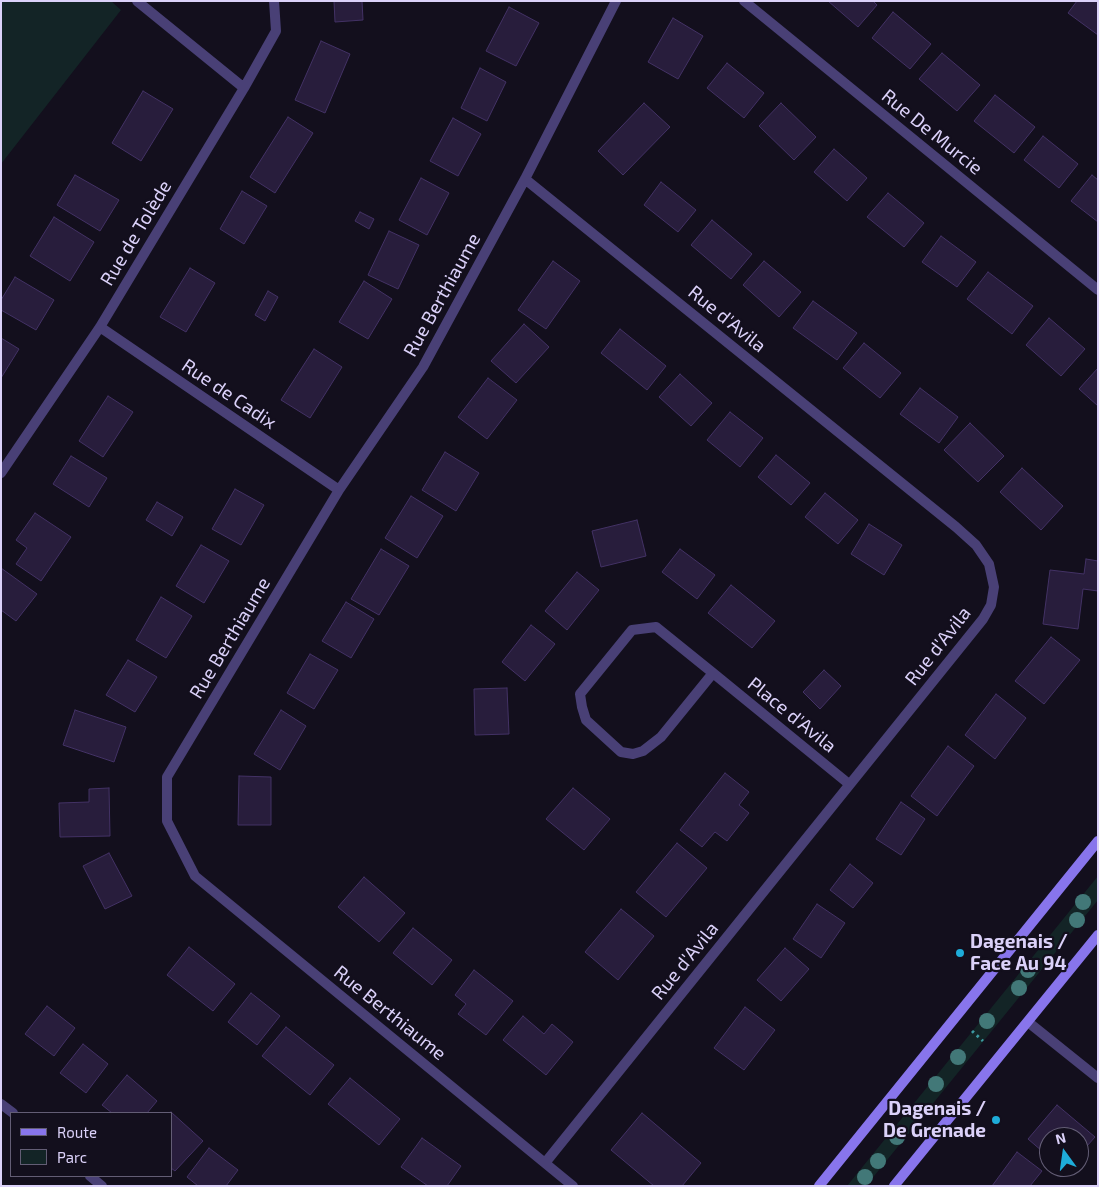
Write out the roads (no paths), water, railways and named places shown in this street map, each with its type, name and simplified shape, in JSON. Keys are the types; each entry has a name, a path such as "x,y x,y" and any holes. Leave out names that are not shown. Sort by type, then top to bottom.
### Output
{"main road":[{"path":"819,1186 1098,841"},
{"path":"894,1186 1098,935"}],"street":[{"path":"137,1 244,88"},
{"name":"Rue de Tolède","path":"1,473 100,327 244,88 276,31 274,1"},
{"name":"Rue Berthiaume","path":"573,1186 196,876 166,821 167,777 339,490 423,367 525,179 616,1"},
{"name":"Rue De Murcie","path":"744,1 1098,290"},
{"name":"Rue d'Avila","path":"525,179 956,527 976,545 989,564 994,587 991,605 982,619 545,1163"},
{"name":"Rue de Cadix","path":"100,327 339,490"},
{"name":"Place d'Avila","path":"713,673 661,737 643,751 633,754 621,752 586,720 580,694 632,630 656,627 713,673 849,784"},
{"path":"1028,1022 1098,1078"},
{"path":"1,1104 12,1112"},
{"path":"91,1177 102,1186"}],"place":[{"name":"Dagenais / Face Au 94","path":"960,953"},
{"name":"Dagenais / De Grenade","path":"996,1120"}]}
